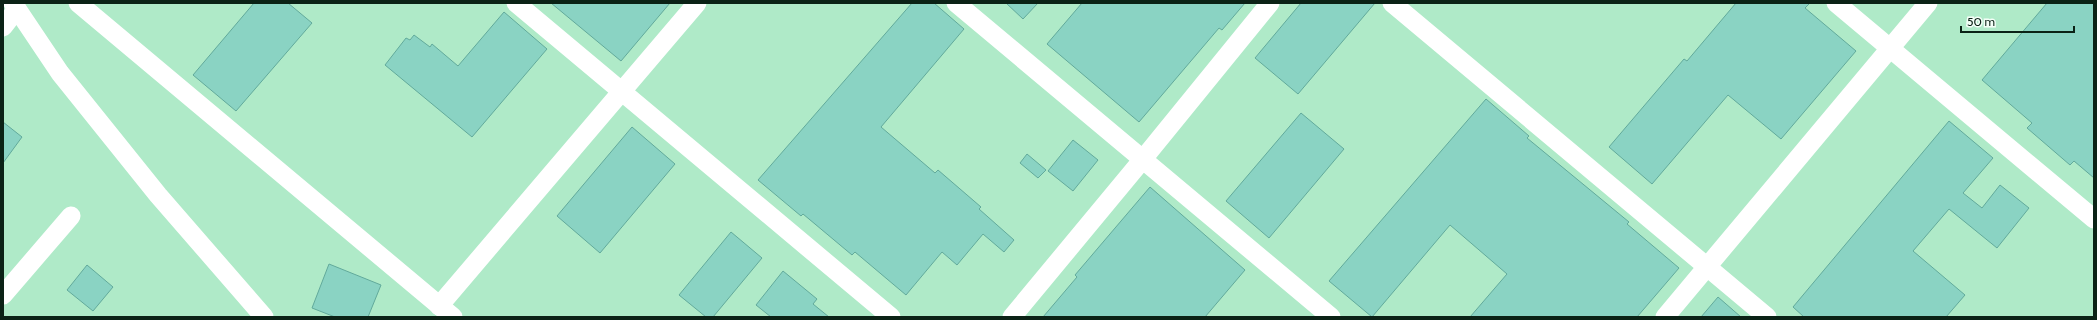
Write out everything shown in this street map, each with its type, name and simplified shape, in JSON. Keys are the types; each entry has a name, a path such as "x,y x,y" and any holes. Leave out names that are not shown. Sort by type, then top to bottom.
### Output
{"street":[{"path":"78,3 446,311 622,91 697,3"},
{"path":"516,3 891,317"},
{"path":"956,3 1330,317"},
{"path":"1012,317 1143,160 1270,3"},
{"path":"1392,3 1767,317"},
{"path":"1836,3 2094,219"},
{"path":"1665,317 1928,3"},
{"path":"3,26 15,6 60,73 158,195 264,317"},
{"path":"3,295 71,216"}],"building":[{"path":"254,3 288,3 312,23 236,111 193,75"},
{"path":"551,3 670,3 621,61"},
{"path":"912,3 934,3 964,29 881,127 935,173 938,170 981,207 979,209 1014,240 1004,252 983,234 957,265 942,252 906,295 855,252 852,255 803,214 801,216 758,180"},
{"path":"1006,3 1038,3 1023,19"},
{"path":"1082,3 1245,3 1222,30 1219,28 1139,122 1047,44"},
{"path":"1301,3 1375,3 1298,94 1255,58"},
{"path":"1736,3 1810,3 1805,8 1856,51 1781,139 1728,95 1652,184 1609,147 1684,59 1687,61"},
{"path":"2047,3 2094,3 2094,178 2074,161 2070,165 2027,128 2032,123 1982,80"},
{"path":"504,12 547,49 472,137 385,65 406,38 410,40 414,35 430,47 432,44 458,66"},
{"path":"1486,99 1529,136 1527,138 1629,222 1627,224 1679,268 1637,317 1470,317 1507,274 1450,225 1372,317 1329,281"},
{"path":"1301,113 1344,149 1269,238 1226,201"},
{"path":"1949,121 1993,158 1963,193 1982,208 2000,185 2029,208 1997,248 1949,209 1913,251 1965,295 1946,317 1804,317 1793,307"},
{"path":"3,122 22,137 3,163"},
{"path":"632,127 675,164 600,253 557,216"},
{"path":"1073,140 1098,160 1073,191 1048,171"},
{"path":"1027,154 1046,170 1038,178 1020,163"},
{"path":"1150,187 1245,270 1205,317 1043,317 1077,277 1075,275"},
{"path":"731,232 762,258 713,317 706,317 679,295"},
{"path":"329,264 381,285 368,317 335,317 312,308"},
{"path":"87,265 113,287 93,311 67,290"},
{"path":"783,271 817,299 813,304 829,317 771,317 756,305"},
{"path":"1718,297 1741,317 1701,317"}]}
